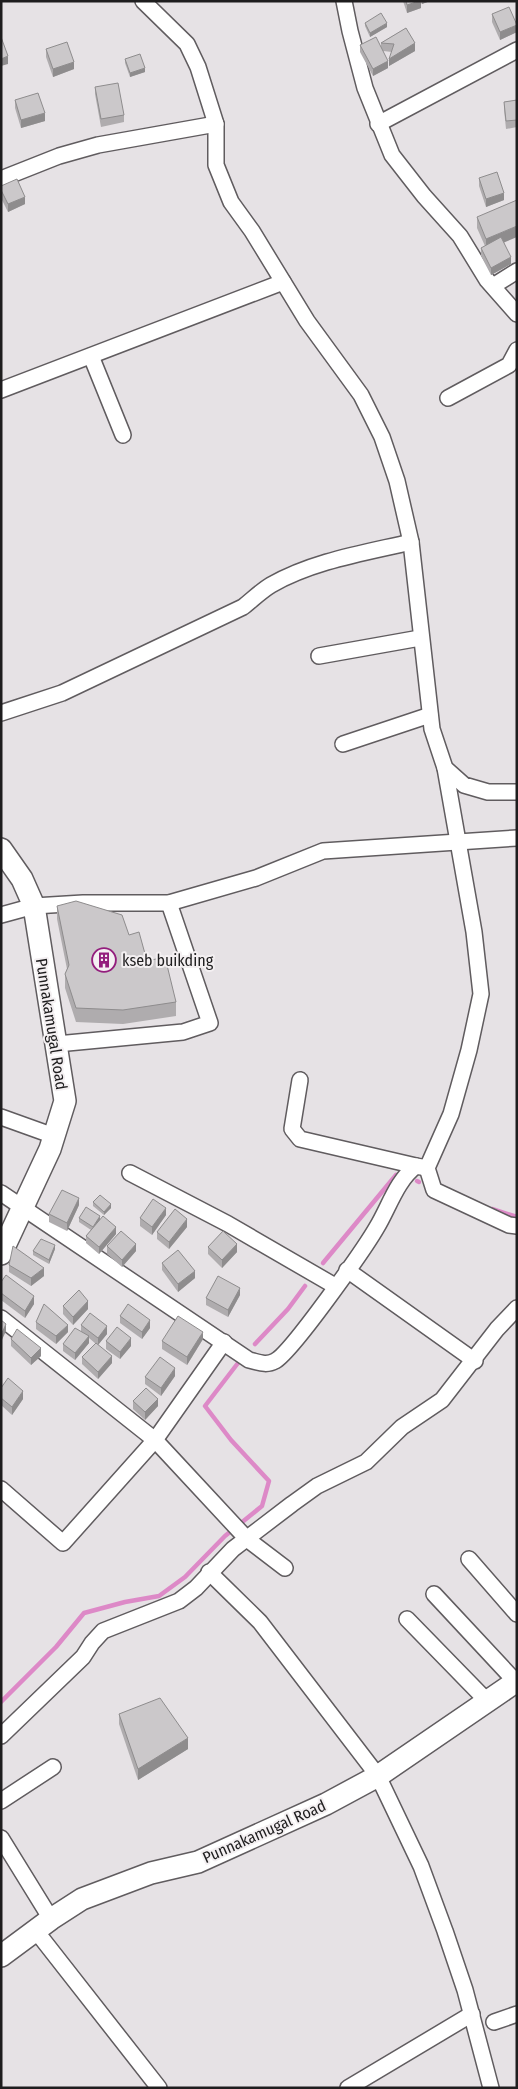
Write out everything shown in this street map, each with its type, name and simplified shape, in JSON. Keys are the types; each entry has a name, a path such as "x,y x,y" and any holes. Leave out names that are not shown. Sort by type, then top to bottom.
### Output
{"street":[{"path":"1,1193 249,1360 264,1364 276,1361 296,1339 377,1228 407,1172 421,1167 451,1114 469,1050 481,994 474,932 445,768 432,728 420,638 411,542 397,481 382,437 361,395 307,321 252,231 231,202 216,164 216,124 198,67 187,44 143,1"},
{"path":"344,1 365,88 378,124 392,154 424,196 460,236 493,286 517,314"},
{"path":"378,124 517,50"},
{"path":"1,179 59,156 98,145 216,124"},
{"path":"493,286 517,271"},
{"path":"1,390 283,282"},
{"path":"448,398 509,365 517,350"},
{"path":"91,356 123,434"},
{"path":"1,713 62,693 243,607 269,586 290,576 361,554 411,542"},
{"path":"319,656 420,638"},
{"path":"343,744 430,715"},
{"path":"445,768 464,785 488,792 517,792"},
{"path":"1,915 34,906 83,903 169,903 256,878 323,851 517,838"},
{"name":"Punnakamugal Road","path":"1,849 22,879 34,906 65,1101 54,1136 1,1254"},
{"path":"56,1044 183,1032 210,1023 169,903"},
{"path":"300,1080 292,1128 300,1139 421,1167 434,1190 509,1225 517,1226"},
{"path":"1,1117 54,1136"},
{"path":"130,1173 228,1224 335,1286"},
{"path":"347,1270 475,1361"},
{"path":"1,1736 83,1657 103,1631 179,1601 196,1588 209,1572 247,1539 317,1486 366,1462 402,1426 442,1400 475,1361 497,1329 517,1308"},
{"path":"1,1318 155,1440 247,1539 285,1568"},
{"path":"1,1488 63,1543 155,1440 224,1342"},
{"path":"469,1559 517,1614"},
{"path":"209,1572 260,1622 378,1776 421,1866 448,1940 472,2014 491,2088"},
{"path":"434,1594 517,1681"},
{"path":"407,1619 487,1701"},
{"name":"Punnakamugal Road","path":"1,1956 82,1899 132,1879 198,1862 326,1804 378,1776 517,1681"},
{"path":"1,1801 53,1767"},
{"path":"1,1838 43,1925 159,2088"},
{"path":"348,2088 472,2014"},
{"path":"494,2022 517,2014"}],"building":[{"path":"406,1 419,1 407,5"},
{"path":"509,7 517,25 500,32 492,14"},
{"path":"381,13 387,23 370,33 365,23"},
{"path":"406,28 415,43 389,59 394,44 381,43"},
{"path":"1,37 8,56 1,59"},
{"path":"376,37 388,61 373,69 360,45"},
{"path":"67,42 74,62 53,69 46,49"},
{"path":"140,54 145,68 130,73 125,59"},
{"path":"118,83 124,115 101,119 95,87"},
{"path":"38,93 45,113 21,120 15,100"},
{"path":"517,100 517,120 506,121 504,102"},
{"path":"497,172 504,193 486,199 479,178"},
{"path":"17,179 25,197 8,204 1,186"},
{"path":"517,200 517,226 486,239 477,217"},
{"path":"501,237 511,257 491,268 481,248"},
{"name":"kseb buikding","path":"76,901 122,915 129,935 139,932 147,961 165,957 176,1002 123,1010 76,1008 65,974 69,965 57,906"},
{"path":"62,1190 79,1198 67,1223 49,1214"},
{"path":"100,1195 111,1204 104,1212 93,1202"},
{"path":"153,1199 166,1208 152,1227 140,1218"},
{"path":"86,1207 100,1216 93,1227 79,1218"},
{"path":"175,1209 187,1219 169,1242 157,1232"},
{"path":"103,1216 116,1227 99,1247 86,1236"},
{"path":"121,1231 136,1244 122,1260 107,1246"},
{"path":"223,1231 237,1244 222,1260 208,1247"},
{"path":"41,1239 55,1245 49,1260 33,1251"},
{"path":"13,1246 44,1268 31,1278 9,1265"},
{"path":"178,1250 195,1271 178,1284 162,1263"},
{"path":"6,1275 34,1296 25,1311 1,1293 1,1282"},
{"path":"218,1276 240,1288 228,1310 206,1298"},
{"path":"79,1290 88,1301 73,1317 63,1306"},
{"path":"44,1304 68,1325 56,1336 36,1322"},
{"path":"128,1304 150,1320 142,1332 120,1316"},
{"path":"90,1313 107,1326 98,1338 81,1325"},
{"path":"178,1316 203,1332 187,1357 162,1341"},
{"path":"1,1320 6,1324 1,1335"},
{"path":"117,1327 131,1338 120,1352 106,1341"},
{"path":"75,1328 89,1336 75,1353 63,1344"},
{"path":"17,1329 41,1348 31,1358 11,1339"},
{"path":"96,1343 112,1356 98,1372 82,1357"},
{"path":"160,1357 175,1368 161,1388 145,1377"},
{"path":"8,1378 23,1391 12,1407 1,1398 1,1388"},
{"path":"146,1388 158,1399 145,1412 133,1401"},
{"path":"160,1698 188,1738 138,1769 119,1714"}],"waterway":[{"path":"323,1263 396,1175"},
{"path":"492,1209 517,1217"},
{"path":"255,1344 288,1309 305,1286"},
{"path":"1,1702 56,1647 84,1613 125,1602 159,1596 185,1577 225,1536 262,1506 269,1481 231,1440 205,1406 238,1363"}],"place":[{"name":"kseb buikding","path":"104,960"}]}
